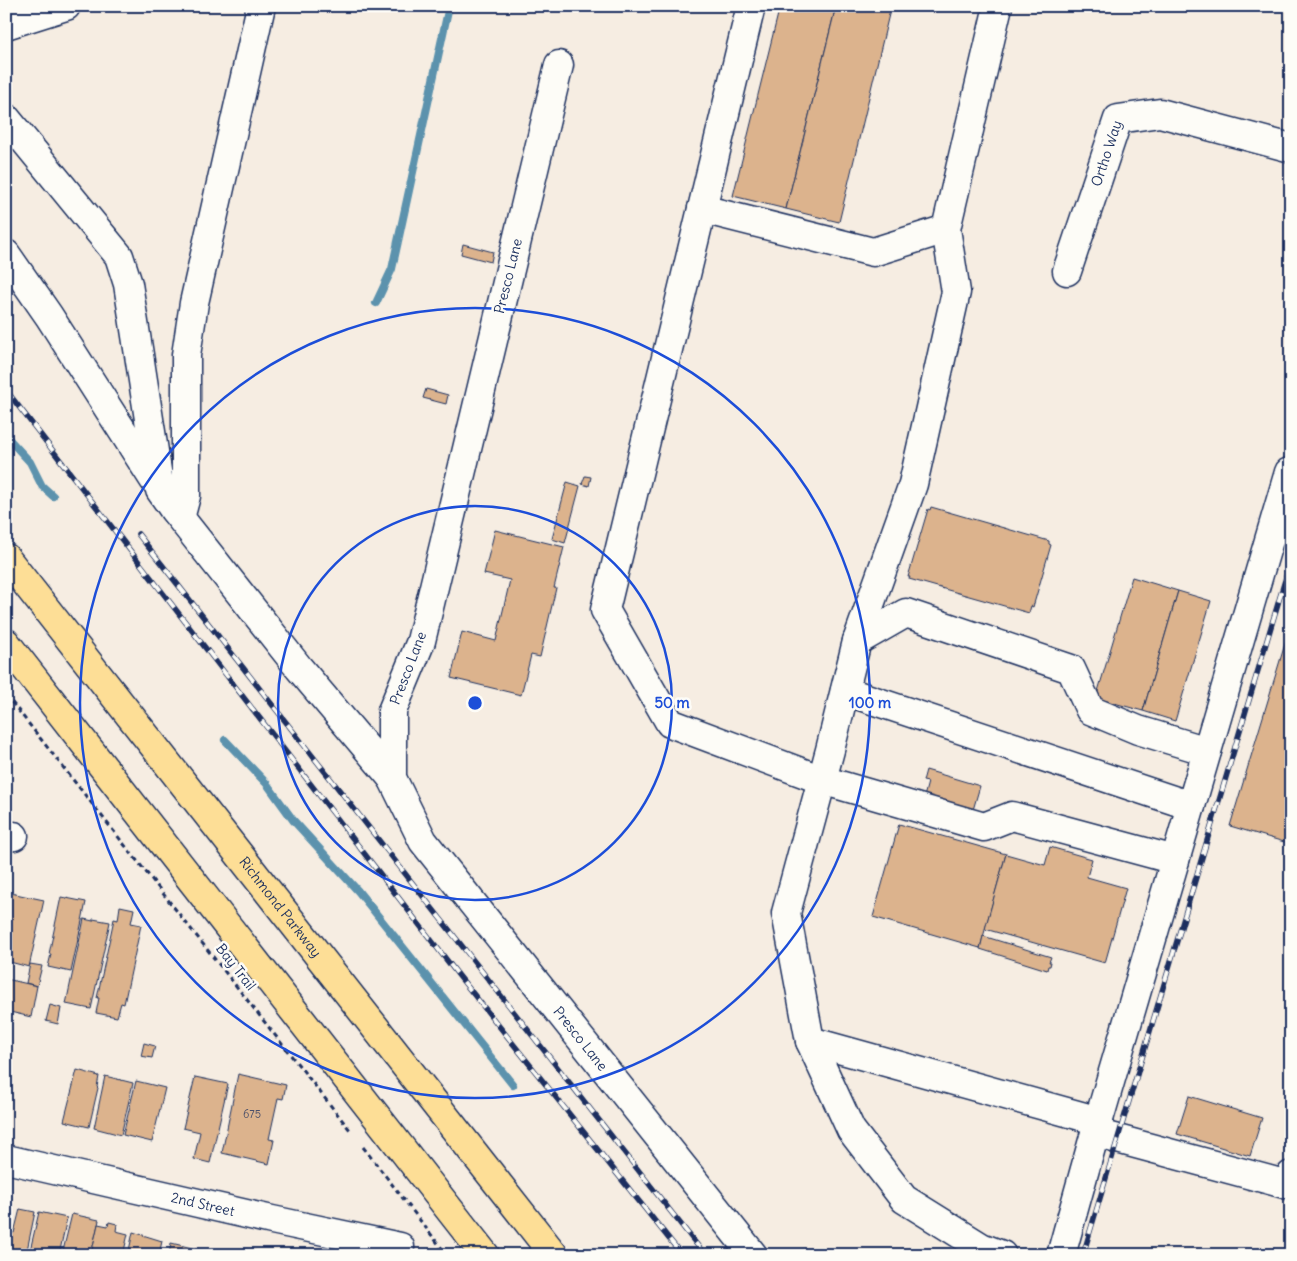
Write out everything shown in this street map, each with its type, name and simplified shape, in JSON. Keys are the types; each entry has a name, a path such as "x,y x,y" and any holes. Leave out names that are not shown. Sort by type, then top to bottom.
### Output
{"highway":[{"name":"Richmond Parkway","path":"6,558 554,1255"},
{"path":"6,643 485,1255"}],"street":[{"path":"6,25 66,6"},
{"path":"6,118 119,256 128,284 167,500 182,511 186,496 186,355 194,302 261,6"},
{"path":"752,6 605,610 670,723 822,780 984,827 1012,816 1175,860"},
{"path":"998,6 946,229 956,292 913,484 857,641 786,913 810,1041 851,1130 904,1199 981,1247 1002,1255"},
{"name":"Presco Lane","path":"559,65 420,641 392,711 392,778 423,840 753,1255"},
{"name":"Ortho Way","path":"1067,271 1118,119 1160,113 1291,148"},
{"path":"702,209 873,252 946,229"},
{"path":"6,254 49,316 167,500 299,668 392,778"},
{"path":"1062,1255 1097,1127 1290,470"},
{"path":"857,641 906,613 1071,669 1090,710 1138,730 1207,752"},
{"path":"845,691 1191,806"},
{"path":"810,1041 1288,1185 1291,1175"},
{"name":"2nd Street","path":"6,1159 272,1220 400,1247"}],"path":[{"name":"Bay Trail","path":"6,694 354,1136"},
{"path":"360,1143 447,1255"}],"building":[{"path":"780,6 836,6 786,209 733,196"},
{"path":"836,6 891,6 839,222 786,209"},
{"path":"463,244 493,252 491,262 461,254"},
{"path":"426,389 448,395 446,404 423,398"},
{"path":"585,476 591,477 589,486 582,484"},
{"path":"567,482 580,486 565,543 552,539"},
{"path":"931,507 1049,541 1051,545 1033,607 1031,606 1029,613 909,579 928,509 930,510"},
{"path":"495,530 564,547 540,657 531,655 521,695 451,678 462,632 496,641 510,580 484,574"},
{"path":"1132,577 1178,591 1143,711 1096,698"},
{"path":"1178,591 1211,601 1175,721 1143,711"},
{"path":"1291,624 1291,844 1230,826"},
{"path":"926,770 980,786 973,810 924,797 928,782 923,781"},
{"path":"899,824 1006,854 980,948 873,917"},
{"path":"1050,847 1092,859 1087,877 1126,888 1105,963 985,929 1006,854 1045,865"},
{"path":"6,892 44,900 29,967 6,961"},
{"path":"61,897 86,902 71,972 48,967"},
{"path":"120,906 134,909 131,923 141,925 124,1004 121,1003 117,1017 96,1013 99,998 97,998 114,919 118,920"},
{"path":"84,919 110,922 91,1009 66,1004"},
{"path":"983,936 1051,957 1050,966 1048,966 1047,970 980,949"},
{"path":"30,964 42,966 37,986 26,983"},
{"path":"6,979 37,986 31,1017 6,1011"},
{"path":"50,1005 61,1008 58,1024 46,1021"},
{"path":"144,1043 155,1046 152,1058 141,1056"},
{"path":"77,1070 99,1076 89,1127 64,1121"},
{"path":"238,1074 286,1085 283,1099 278,1098 269,1139 274,1140 269,1164 222,1153"},
{"path":"105,1076 133,1083 121,1135 94,1128"},
{"path":"195,1077 228,1084 210,1163 194,1159 200,1132 183,1128"},
{"path":"136,1081 165,1088 152,1142 123,1135"},
{"path":"1189,1096 1262,1118 1250,1156 1177,1134"},
{"path":"20,1209 35,1212 26,1255 6,1255 6,1231 14,1233"},
{"path":"39,1212 67,1218 59,1255 29,1255"},
{"path":"72,1214 99,1220 91,1255 62,1255"},
{"path":"109,1222 117,1224 116,1231 128,1234 123,1255 91,1255 98,1224 108,1226"},
{"path":"133,1232 162,1241 159,1255 128,1255"},
{"path":"171,1243 205,1251 215,1255 169,1255"},
{"path":"246,1249 269,1254 269,1255 244,1255"}],"waterway":[{"path":"376,303 392,269 449,6"},
{"path":"6,436 30,462 42,486 53,496"},
{"path":"225,740 267,784 293,820 358,891 513,1085"}],"railway":[{"path":"6,390 459,976 682,1255"},
{"path":"138,534 705,1255"},
{"path":"1083,1255 1291,560"}]}
